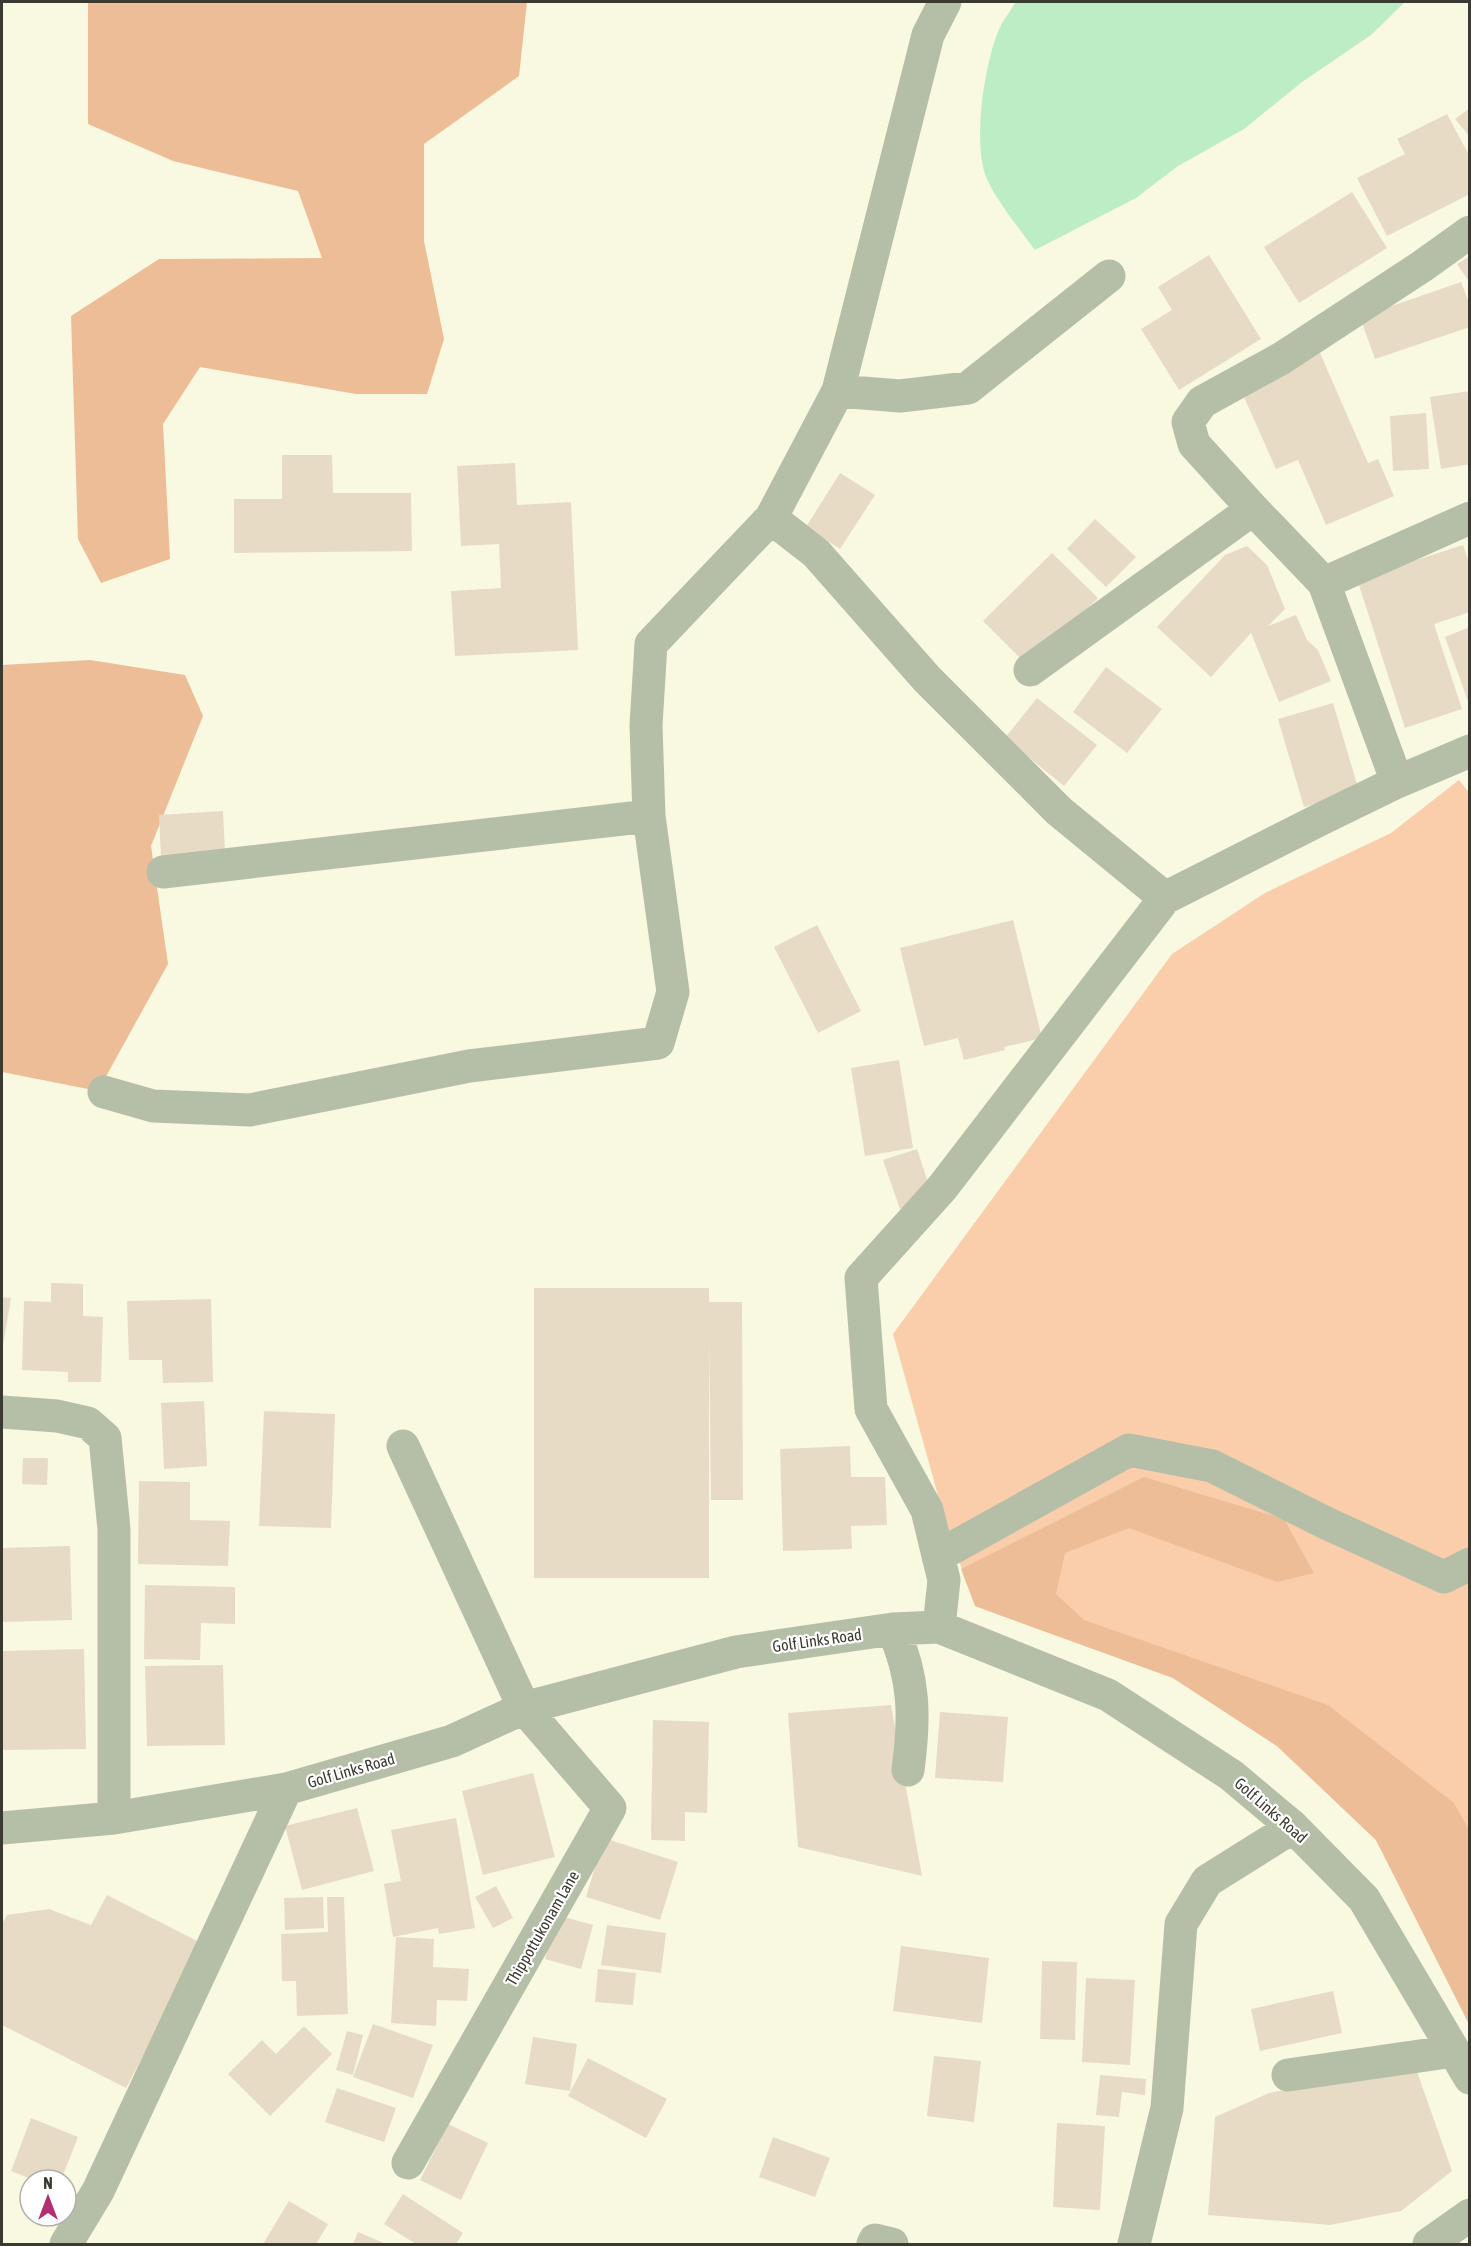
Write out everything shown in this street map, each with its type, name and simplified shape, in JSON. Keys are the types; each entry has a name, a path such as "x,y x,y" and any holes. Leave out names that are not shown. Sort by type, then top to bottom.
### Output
{"street":[{"path":"104,1092 153,1106 250,1110 469,1066 658,1043 673,992 649,816 646,725 651,644 771,518 838,391 928,35 945,2"},
{"path":"1397,782 1324,583 1194,444 1188,422 1202,402 1282,358 1470,232"},
{"path":"838,391 900,396 968,388 1109,276"},
{"path":"1030,670 1253,509"},
{"path":"771,518 816,553 927,679 1059,811 1165,898"},
{"path":"1324,583 1470,518"},
{"path":"939,1628 944,1580 927,1510 871,1408 861,1278 942,1188 1165,898 1397,782 1470,751"},
{"path":"163,872 649,816"},
{"path":"2,1412 57,1416 88,1423 105,1438 114,1529 114,1818"},
{"path":"403,1446 524,1708"},
{"path":"938,1556 1129,1450 1212,1466 1326,1523 1444,1576 1470,1564"},
{"name":"Golf Links Road","path":"2,1828 114,1818 286,1789 452,1741 524,1708 736,1652 893,1629 939,1628 1108,1695 1231,1775 1293,1827 1364,1899 1462,2064"},
{"path":"893,1629 904,1655 911,1687 913,1732 908,1770"},
{"name":"Thippottukonam Lane","path":"408,2163 610,1808 524,1708"},
{"path":"66,2244 98,2191 286,1789"},
{"path":"1134,2244 1167,2108 1180,1924 1206,1881 1293,1827"},
{"path":"1288,2075 1462,2064"},
{"path":"1429,2244 1470,2215"},
{"path":"873,2244 875,2240 892,2244"}],"shaded area":[{"path":"88,2 527,2 519,76 424,144 424,241 444,339 427,394 356,394 200,367 163,424 170,559 101,583 78,539 71,316 159,259 322,258 298,191 173,161 88,124"},
{"path":"1016,2 1405,2 1371,35 1302,82 1244,129 1178,166 1136,198 1035,250 1007,213 989,183 985,174 980,140 982,98 990,57 1001,25"},
{"path":"90,660 185,675 203,716 151,846 168,964 98,1091 2,1072 2,665"},
{"path":"1459,780 1470,794 1469,2024 1376,1840 1277,1746 1173,1678 975,1606 946,1524 893,1334 1172,954 1265,893 1391,833"},
{"path":"1144,1477 1284,1519 1314,1573 1277,1582 1129,1528 1065,1553 1056,1594 1084,1620 1328,1705 1454,1803 1469,1830 1469,2024 1376,1840 1277,1746 1173,1678 975,1606 961,1569"}],"building":[{"path":"1470,108 1470,137 1455,119"},
{"path":"1447,114 1470,157 1470,194 1387,236 1357,178 1405,154 1397,139"},
{"path":"1352,192 1387,248 1299,303 1264,247"},
{"path":"1209,255 1261,339 1179,390 1141,329 1172,310 1158,287"},
{"path":"1470,256 1470,283 1457,264"},
{"path":"1461,282 1470,305 1470,327 1375,359 1360,317"},
{"path":"1320,353 1368,463 1378,459 1394,496 1326,525 1298,460 1276,469 1240,388"},
{"path":"1470,391 1470,464 1441,469 1430,397"},
{"path":"1426,413 1429,469 1393,471 1390,416"},
{"path":"282,455 332,455 333,493 411,493 412,551 234,553 234,499 282,499"},
{"path":"515,463 517,505 571,502 578,650 455,656 451,591 501,588 499,544 461,546 457,466"},
{"path":"840,473 875,495 840,549 806,527"},
{"path":"1095,519 1136,557 1106,587 1067,549"},
{"path":"1463,545 1470,565 1470,612 1434,624 1462,709 1405,728 1357,579"},
{"path":"1247,546 1267,565 1285,609 1268,626 1296,615 1307,640 1318,650 1331,681 1279,702 1251,633 1211,677 1157,627 1225,555"},
{"path":"1052,553 1098,598 1029,667 983,621"},
{"path":"1470,627 1470,704 1469,704 1445,637"},
{"path":"1106,667 1162,709 1127,753 1073,712"},
{"path":"1037,698 1097,745 1064,786 1005,738"},
{"path":"1333,703 1359,791 1304,807 1278,719"},
{"path":"223,811 225,852 161,857 159,815"},
{"path":"1013,920 1042,1038 964,1060 958,1038 924,1046 900,948"},
{"path":"817,925 861,1011 818,1033 774,947"},
{"path":"899,1060 913,1148 865,1156 851,1068"},
{"path":"917,1149 933,1197 900,1209 883,1160"},
{"path":"51,1283 83,1284 83,1316 103,1317 101,1382 68,1382 68,1372 22,1370 24,1301 51,1302"},
{"path":"534,1288 709,1288 709,1302 742,1302 743,1500 711,1500 709,1337 709,1578 534,1578"},
{"path":"2,1297 11,1298 3,1345 2,1345"},
{"path":"211,1299 213,1382 163,1383 162,1360 129,1360 127,1301"},
{"path":"204,1401 207,1466 164,1469 161,1403"},
{"path":"264,1411 335,1414 331,1528 259,1526"},
{"path":"850,1446 851,1477 885,1477 887,1525 851,1526 852,1549 783,1551 780,1449"},
{"path":"23,1458 48,1458 47,1485 22,1484"},
{"path":"139,1481 190,1482 190,1520 230,1521 228,1566 138,1564"},
{"path":"70,1546 72,1620 2,1622 2,1548"},
{"path":"145,1585 235,1587 235,1624 201,1623 200,1660 144,1659"},
{"path":"84,1649 86,1749 2,1750 2,1651"},
{"path":"223,1665 225,1745 147,1746 145,1666"},
{"path":"891,1705 922,1876 798,1847 788,1713"},
{"path":"940,1712 1008,1717 1003,1782 935,1778"},
{"path":"653,1720 709,1722 707,1813 685,1812 685,1841 651,1840"},
{"path":"533,1773 555,1857 483,1875 462,1791"},
{"path":"357,1808 374,1871 302,1890 285,1826"},
{"path":"456,1818 475,1928 439,1934 438,1928 393,1937 384,1884 401,1881 391,1830"},
{"path":"604,1838 678,1862 660,1920 586,1897"},
{"path":"496,1886 513,1918 493,1928 475,1897"},
{"path":"107,1895 203,1944 126,2088 2,2025 2,1924 7,1915 49,1909 91,1925"},
{"path":"323,1897 324,1928 285,1930 284,1898"},
{"path":"327,1897 344,1897 348,2014 297,2016 296,1981 282,1981 281,1934 328,1932"},
{"path":"557,1915 593,1925 581,1969 545,1959"},
{"path":"607,1925 666,1933 661,1973 601,1965"},
{"path":"396,1937 434,1939 433,1967 469,1969 467,2001 437,2000 436,2026 391,2023"},
{"path":"901,1946 989,1958 982,2023 893,2011"},
{"path":"1042,1961 1077,1962 1075,2040 1040,2039"},
{"path":"598,1969 636,1973 633,2005 595,2002"},
{"path":"1086,1978 1135,1980 1130,2065 1082,2062"},
{"path":"1333,1991 1342,2033 1260,2051 1251,2009"},
{"path":"373,2024 433,2045 413,2098 353,2077"},
{"path":"304,2026 332,2054 270,2116 228,2074 262,2040 276,2054"},
{"path":"347,2031 363,2035 353,2075 336,2070"},
{"path":"533,2037 577,2044 570,2091 525,2084"},
{"path":"934,2056 981,2061 974,2122 927,2116"},
{"path":"588,2058 667,2099 646,2138 568,2096"},
{"path":"1415,2066 1452,2171 1401,2211 1330,2225 1208,2215 1215,2117 1269,2093"},
{"path":"1100,2075 1146,2079 1145,2095 1122,2092 1119,2117 1096,2115"},
{"path":"337,2088 396,2108 384,2142 325,2122"},
{"path":"31,2118 78,2137 66,2168 18,2168 18,2174 11,2171"},
{"path":"1057,2123 1105,2126 1100,2210 1053,2207"},
{"path":"448,2124 488,2143 461,2200 420,2180"},
{"path":"773,2137 830,2158 815,2197 759,2177"},
{"path":"403,2194 463,2233 456,2244 416,2244 384,2224"},
{"path":"289,2201 328,2224 316,2244 263,2244"},
{"path":"358,2232 386,2244 353,2244"}]}
